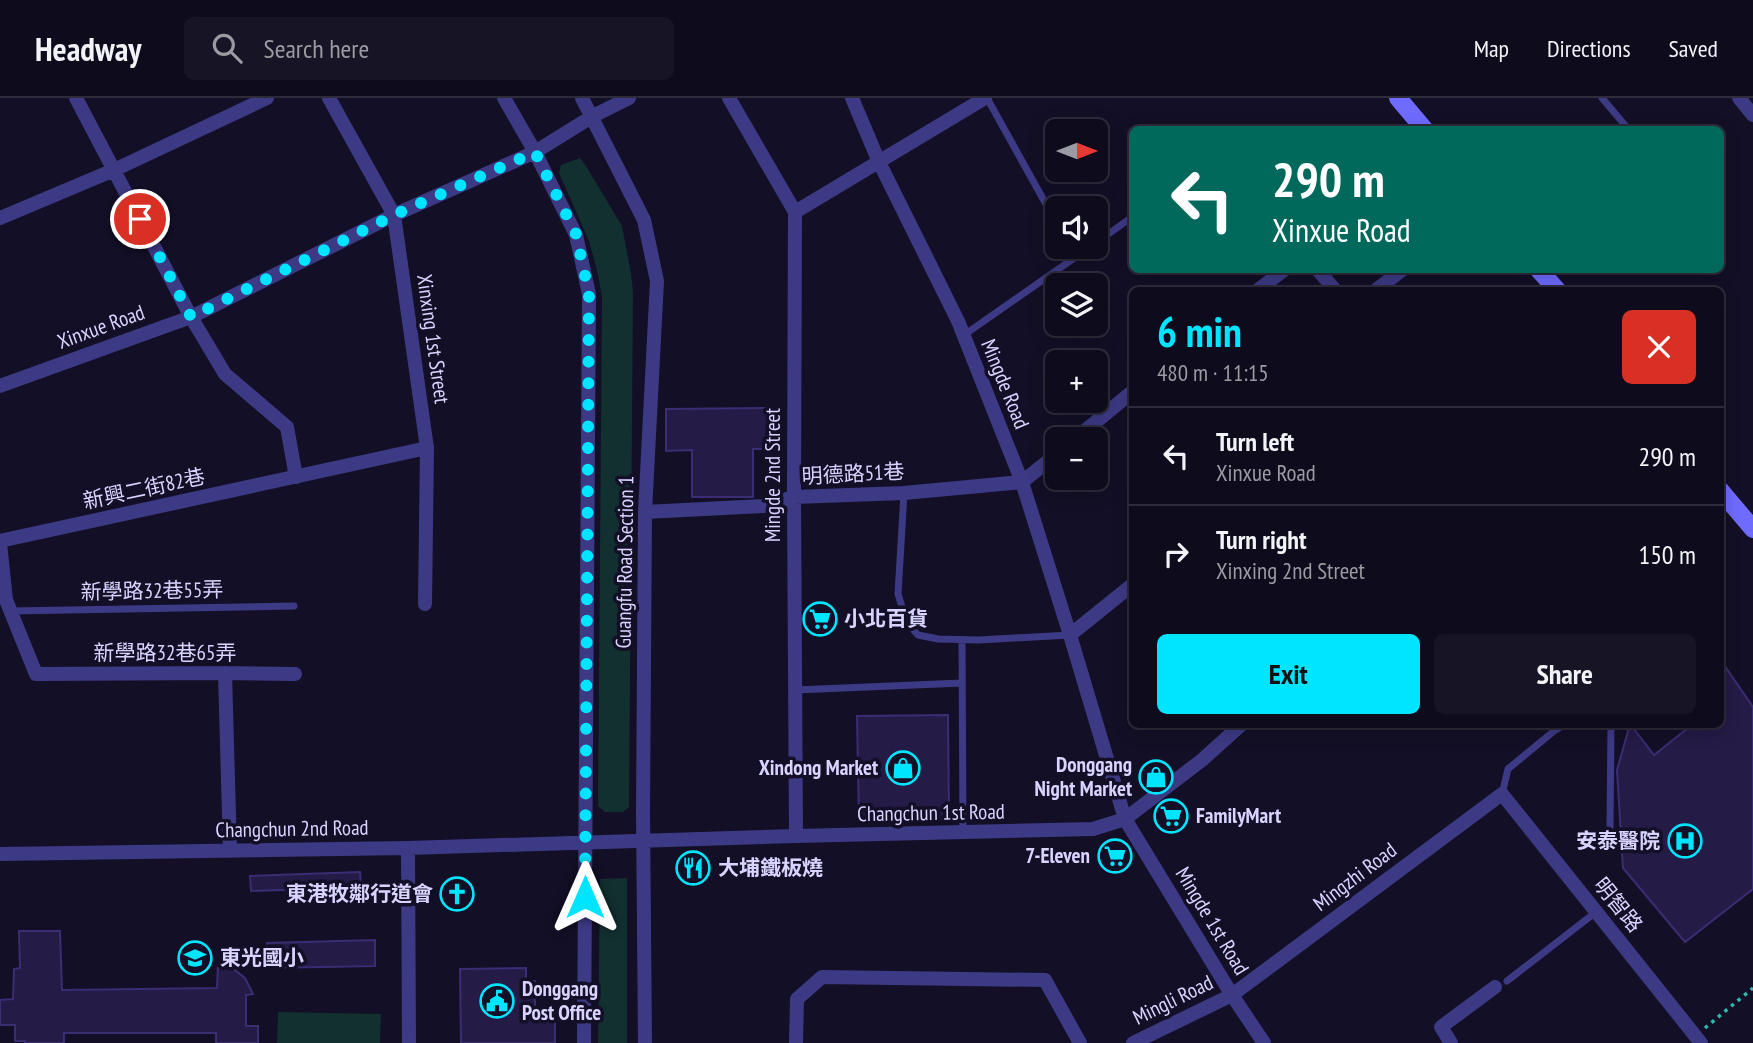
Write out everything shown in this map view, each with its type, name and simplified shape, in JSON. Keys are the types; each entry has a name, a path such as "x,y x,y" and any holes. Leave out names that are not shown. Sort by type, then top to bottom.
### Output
{"main road":[{"path":"1398,98 1422,126"},
{"path":"1542,273 1554,287"},
{"path":"1724,494 1753,529"}],"street":[{"path":"76,98 191,317 225,374 287,427 296,477"},
{"path":"0,218 114,170 267,98"},
{"name":"Xinxing 1st Street","path":"329,98 394,215 427,448 425,604"},
{"name":"Guangfu Road Section 1","path":"505,98 576,234 589,294 584,1043"},
{"name":"Guangfu Road Section 1","path":"582,98 644,220 657,281 645,512 645,1043"},
{"name":"Xinxue Road","path":"0,386 191,317 394,215 535,152 593,116 629,98"},
{"path":"729,98 795,212 986,98"},
{"name":"Mingde Road","path":"852,98 963,335 1021,482 1125,819"},
{"path":"1739,98 1753,115"},
{"name":"Mingde 2nd Street","path":"795,212 796,836"},
{"path":"1262,287 1280,273"},
{"path":"1321,273 1332,287"},
{"path":"1380,287 1398,273"},
{"path":"1090,427 1129,395"},
{"name":"新興二街82巷","path":"0,542 427,448"},
{"path":"1021,482 1045,463"},
{"name":"明德路51巷","path":"645,512 763,506 794,497 904,493 1021,482"},
{"path":"0,542 6,600 11,611"},
{"path":"1070,635 1129,587"},
{"name":"新學路32巷65弄","path":"11,611 36,674 295,674"},
{"path":"225,673 230,851"},
{"name":"Changchun 1st Road","path":"585,843 1093,830 1125,819 1202,760 1238,728"},
{"name":"明智路","path":"1502,794 1597,911 1694,1041"},
{"name":"Mingzhi Road","path":"1232,995 1502,794"},
{"name":"Mingde 1st Road","path":"1125,819 1264,1043"},
{"name":"Changchun 2nd Road","path":"0,855 585,843"},
{"path":"408,848 409,1043"},
{"path":"796,1043 797,999 822,977 1045,980 1080,1043"},
{"path":"1451,1043 1441,1027 1501,984"},
{"name":"Mingli Road","path":"1133,1043 1232,995"}],"lane":[{"path":"986,98 1045,203"},
{"path":"1602,98 1626,126"},
{"path":"1108,234 1129,219"},
{"path":"963,335 1072,259"},
{"path":"904,493 898,594 906,623 918,635 962,640 1070,635"},
{"name":"新學路32巷55弄","path":"11,611 293,606"},
{"path":"962,640 963,834"},
{"path":"795,690 962,682"},
{"path":"1502,794 1508,769 1559,728"},
{"path":"1610,827 1611,728"},
{"path":"1501,984 1597,911"}],"path":[{"path":"1694,1041 1753,988"}],"green space":[{"path":"580,158 622,226 633,292 629,807 623,812 605,812 598,806 602,298 589,241 559,173 561,165"},
{"path":"627,878 627,1043 598,1043 600,879"},
{"path":"278,1012 381,1014 380,1043 277,1043"}],"building":[{"path":"769,408 769,449 753,449 753,497 692,497 692,450 666,451 666,409"},
{"name":"安泰醫院","path":"1724,665 1753,707 1753,889 1685,942 1623,868 1617,770 1629,728 1633,728 1654,755 1688,728 1724,728"},
{"name":"Xindong Market","path":"948,715 949,819 859,822 857,716"},
{"path":"360,872 361,887 251,891 250,876"},
{"path":"19,931 60,931 62,990 217,988 218,965 232,968 245,978 253,994 246,995 246,1026 258,1026 258,1043 216,1043 216,1033 64,1033 64,1043 15,1041 15,1025 0,1025 0,1000 13,999 14,969 20,968"},
{"path":"375,940 375,966 268,968 267,943"},
{"name":"Donggang Post Office","path":"526,968 526,981 535,981 535,1022 555,1022 555,1043 461,1043 460,969"}],"place":[{"name":"小北百貨","path":"820,619"},
{"name":"Xindong Market","path":"903,768"},
{"name":"Donggang Night Market","path":"1156,777"},
{"name":"FamilyMart","path":"1171,816"},
{"name":"安泰醫院","path":"1685,841"},
{"name":"7-Eleven","path":"1115,856"},
{"name":"大埔鐵板燒","path":"693,868"},
{"name":"東港牧鄰行道會","path":"457,894"},
{"name":"東光國小","path":"195,958"},
{"name":"Donggang Post Office","path":"497,1001"}],"route":[{"path":"140,219 191,317 394,215 535,152 576,234 589,294 585,897"}]}
